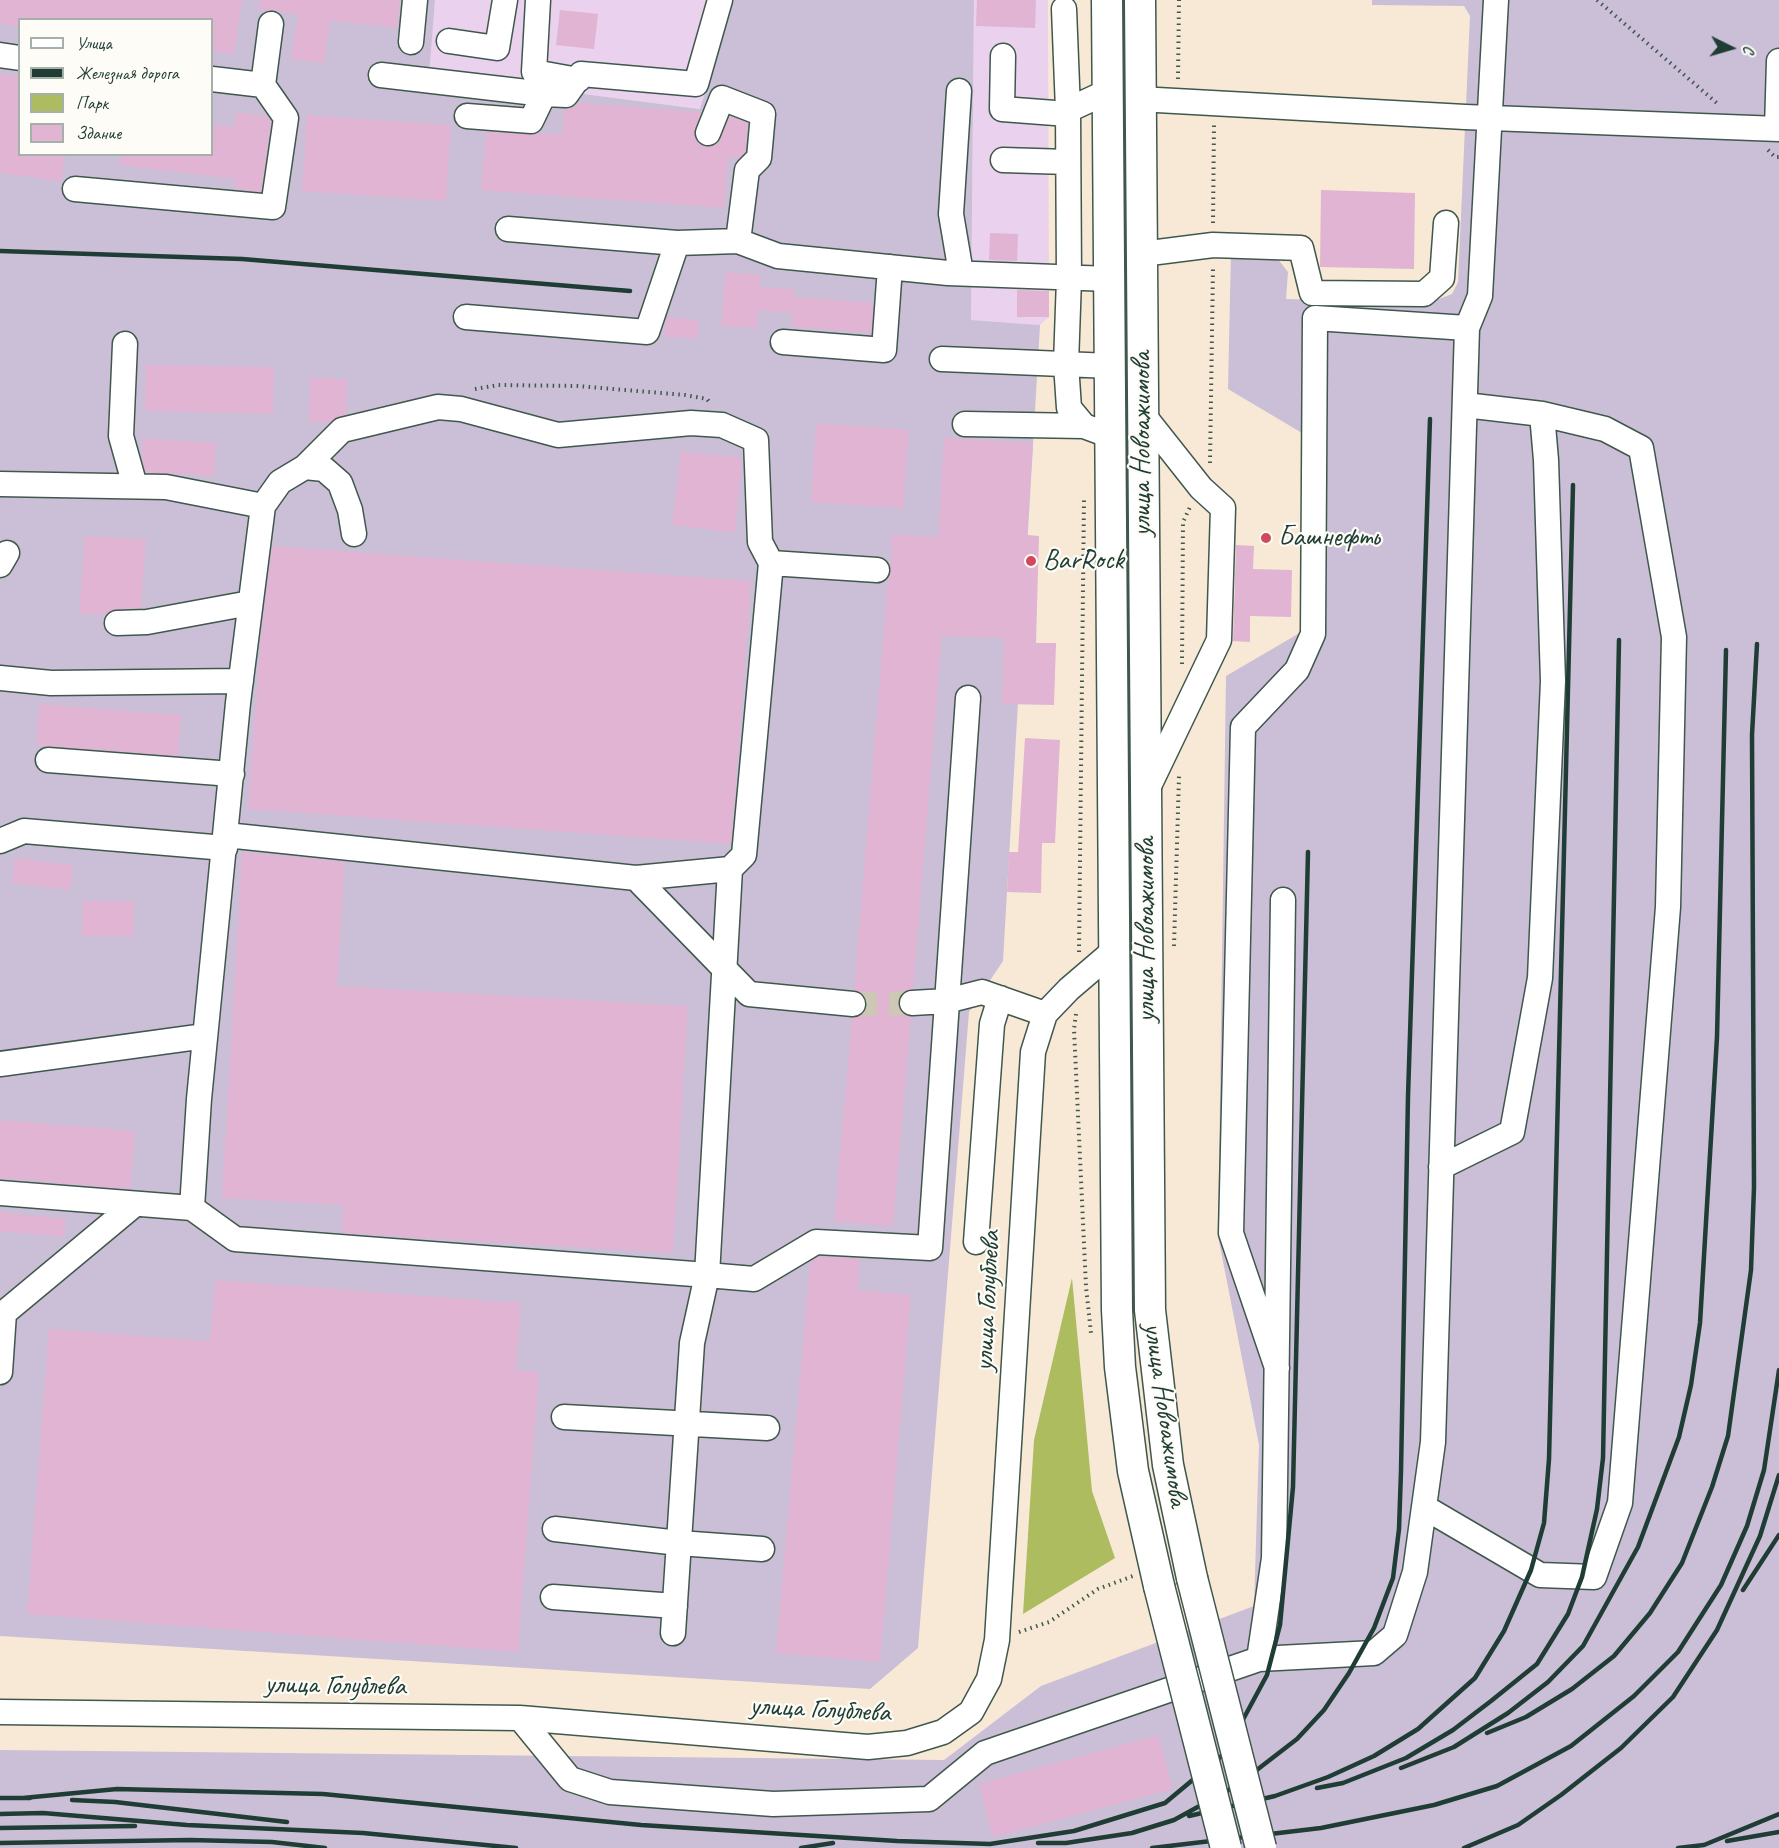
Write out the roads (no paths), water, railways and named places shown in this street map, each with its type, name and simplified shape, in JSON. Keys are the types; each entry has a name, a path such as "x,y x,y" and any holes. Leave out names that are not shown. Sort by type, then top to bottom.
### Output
{"main road":[{"name":"улица Новоажимова","path":"1107,0 1117,948 1117,1310 1120,1367 1146,1581 1226,1848"},
{"name":"улица Новоажимова","path":"1140,0 1150,1310 1158,1400 1168,1465 1192,1578 1261,1848"}],"street":[{"path":"411,42 415,0"},
{"path":"449,41 497,48 505,0"},
{"path":"538,0 534,72 578,80"},
{"path":"381,75 566,95 581,74 696,84 720,0"},
{"path":"520,1718 570,1779 610,1792 773,1804 929,1798 985,1753 1259,1659 1374,1653 1395,1635 1415,1572 1433,1442 1467,327 1480,296 1496,0"},
{"path":"1064,9 1068,112 1069,279 1065,364 1069,408 1084,426"},
{"path":"75,189 273,207 286,118 263,85 271,24"},
{"path":"0,55 18,58"},
{"path":"1004,56 1002,110 1068,112 1107,92"},
{"path":"1139,99 1491,118 1778,129 1779,61"},
{"path":"213,80 263,85"},
{"path":"960,91 951,214 961,273"},
{"path":"467,116 531,121 544,93"},
{"path":"708,134 722,98 763,114 759,158 747,170 738,241"},
{"path":"1003,160 1068,162"},
{"path":"1142,254 1213,245 1300,248 1312,293 1424,294 1442,278 1446,223"},
{"path":"508,229 677,243 738,241 778,256 961,273 1110,279"},
{"path":"466,317 647,332 677,243"},
{"path":"783,342 884,350 890,267"},
{"path":"1277,1368 1231,1233 1243,727 1297,670 1312,634 1315,318 1467,327"},
{"path":"125,344 121,436 135,486"},
{"path":"942,359 1111,366"},
{"path":"1424,1506 1540,1575 1594,1577 1620,1503 1668,907 1674,637 1641,448 1605,429 1542,414 1465,405"},
{"path":"0,841 24,831 226,841 636,878 730,869 744,855 771,563 760,542 756,440 722,425 691,423 558,435 461,409 438,407 342,430 305,467 280,482 263,506 250,603 241,681 226,841 205,1036 192,1208"},
{"path":"1441,1167 1512,1132 1540,978 1552,681 1546,460 1542,414"},
{"path":"1144,416 1200,488 1223,508 1220,640 1146,793"},
{"path":"965,424 1084,426 1112,436"},
{"path":"305,467 324,469 340,483 350,510 354,534"},
{"path":"0,484 166,487 263,506"},
{"path":"771,563 877,570"},
{"path":"117,623 147,622 250,603"},
{"path":"0,678 51,683 241,681"},
{"path":"0,1193 192,1208 235,1239 754,1279 816,1242 930,1248 968,698"},
{"path":"48,760 232,774"},
{"path":"673,1633 692,1343 707,1275 730,869"},
{"path":"636,878 749,994 853,1004"},
{"path":"1259,1659 1274,1558 1283,900"},
{"name":"улица Голублева","path":"0,1712 520,1718 868,1747 907,1743 943,1732 971,1712 989,1679 997,1640 1033,1052 1045,1014 1069,989 1117,948"},
{"path":"912,1003 947,1001 982,992 1045,1014"},
{"path":"976,1242 992,1023 1000,998"},
{"path":"0,1064 205,1036"},
{"path":"0,1372 4,1312 135,1204"},
{"path":"564,1416 767,1428"},
{"path":"555,1529 679,1543 762,1549"},
{"path":"553,1597 675,1606"}],"tunnel":[{"path":"853,1004 912,1003"}],"railway":[{"path":"0,251 242,259 630,291"},
{"path":"1038,1843 1066,1843 1132,1833 1174,1820 1236,1786 1297,1739 1324,1710 1349,1673 1374,1628 1393,1578 1399,1529 1401,1471 1408,1096 1430,419"},
{"path":"1189,1816 1275,1796 1328,1777 1374,1756 1418,1729 1475,1678 1504,1631 1531,1570 1544,1523 1549,1459 1573,485"},
{"path":"1317,1788 1343,1783 1406,1758 1453,1730 1491,1701 1537,1664 1568,1614 1582,1577 1597,1509 1603,1458 1619,640"},
{"path":"1487,1733 1526,1717 1572,1689 1614,1656 1650,1613 1682,1563 1712,1487 1728,1436 1751,1270 1754,1187 1752,735 1757,644"},
{"path":"1401,1768 1454,1747 1508,1713 1548,1682 1583,1646 1638,1547 1679,1437 1691,1385 1700,1323 1717,1037 1726,650"},
{"path":"23,1798 117,1789 323,1794 641,1825 897,1841 990,1844 1074,1831 1165,1803 1225,1753 1267,1675 1280,1625 1293,1487 1308,852"},
{"path":"1152,1848 1321,1828 1434,1805 1497,1786 1571,1746 1634,1696 1678,1652 1721,1585 1747,1526 1764,1470 1779,1370"},
{"path":"1464,1848 1518,1825 1561,1795 1621,1748 1673,1697 1717,1630 1760,1536 1779,1475"},
{"path":"1743,1590 1779,1535"},
{"path":"0,1798 30,1798"},
{"path":"72,1800 115,1802 287,1822"},
{"path":"0,1814 43,1813 187,1825 363,1833 516,1848"},
{"path":"1678,1848 1704,1845 1779,1814"},
{"path":"0,1828 135,1826"},
{"path":"1727,1841 1779,1832"},
{"path":"0,1843 190,1840 272,1842 325,1848"},
{"path":"801,1848 833,1843"}],"place":[{"name":"Башнефть","path":"1266,538"},
{"name":"BarRock","path":"1031,561"}]}
